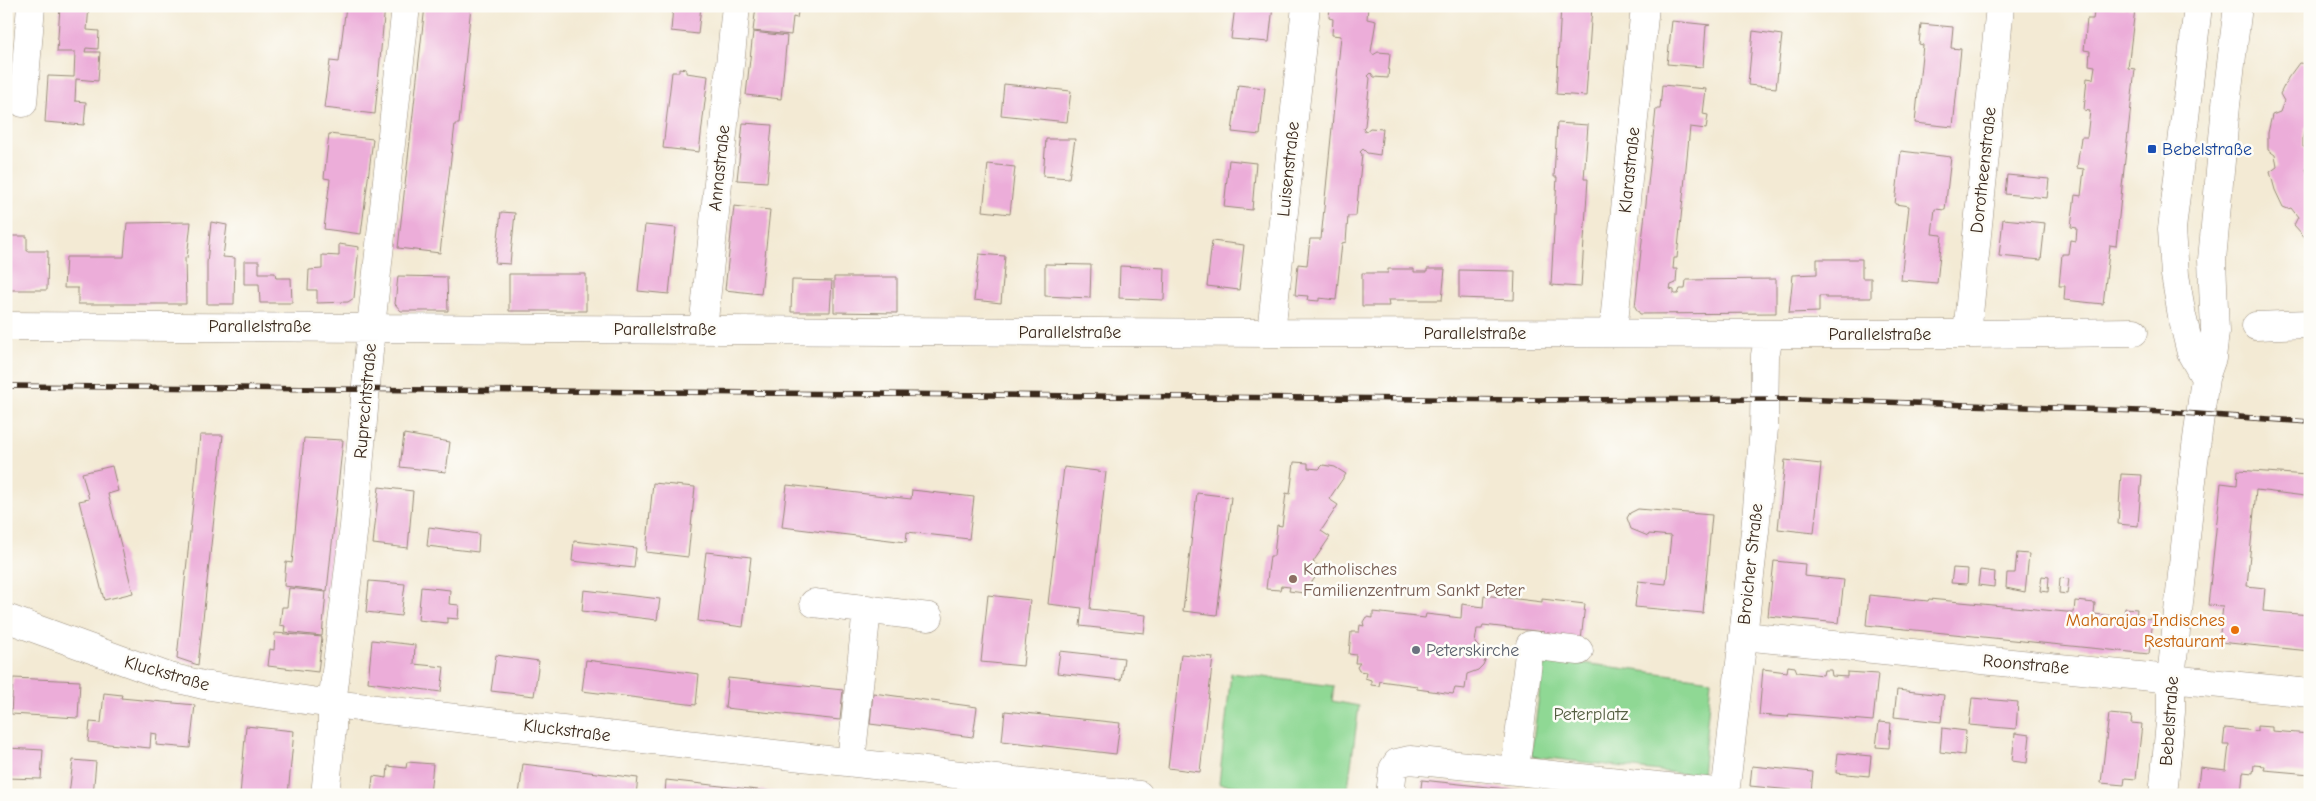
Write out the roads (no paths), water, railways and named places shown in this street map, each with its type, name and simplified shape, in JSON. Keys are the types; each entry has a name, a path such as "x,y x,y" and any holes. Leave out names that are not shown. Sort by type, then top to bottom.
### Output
{"street":[{"path":"23,104 31,6"},
{"name":"Ruprechtstraße","path":"325,795 332,729 332,704 355,516 372,327 406,6"},
{"name":"Annastraße","path":"703,330 736,6"},
{"name":"Luisenstraße","path":"1271,333 1306,6"},
{"name":"Klarastraße","path":"1613,333 1645,6"},
{"name":"Dorotheenstraße","path":"1967,334 2000,6"},
{"path":"2198,6 2172,230 2175,275 2182,316 2191,353 2205,378"},
{"name":"Bebelstraße","path":"2163,795 2171,712 2171,678 2205,378 2212,358 2215,332 2212,260 2226,106 2238,6"},
{"path":"2256,326 2310,324"},
{"name":"Parallelstraße","path":"6,326 1271,333 1967,334 2134,332"},
{"name":"Broicher Straße","path":"1725,794 1764,428 1766,355 1770,334"},
{"path":"814,603 929,616"},
{"path":"851,762 867,609"},
{"name":"Kluckstraße","path":"6,618 166,676 203,685 332,704 1138,795"},
{"name":"Roonstraße","path":"1743,636 2310,693"},
{"path":"1515,770 1530,645 1579,651"},
{"path":"1390,795 1393,769 1404,760 1515,770 1725,794"}],"railway":[{"path":"6,386 1529,400 1798,399 2168,412 2310,422"}],"place":[{"name":"Bebelstraße","path":"2152,149"},
{"name":"Katholisches Familienzentrum Sankt Peter","path":"1293,579"},
{"name":"Maharajas Indisches Restaurant","path":"2235,630"},
{"name":"Peterskirche","path":"1416,650"}],"park label":[{"name":"Peterplatz","path":"1591,714"}]}
